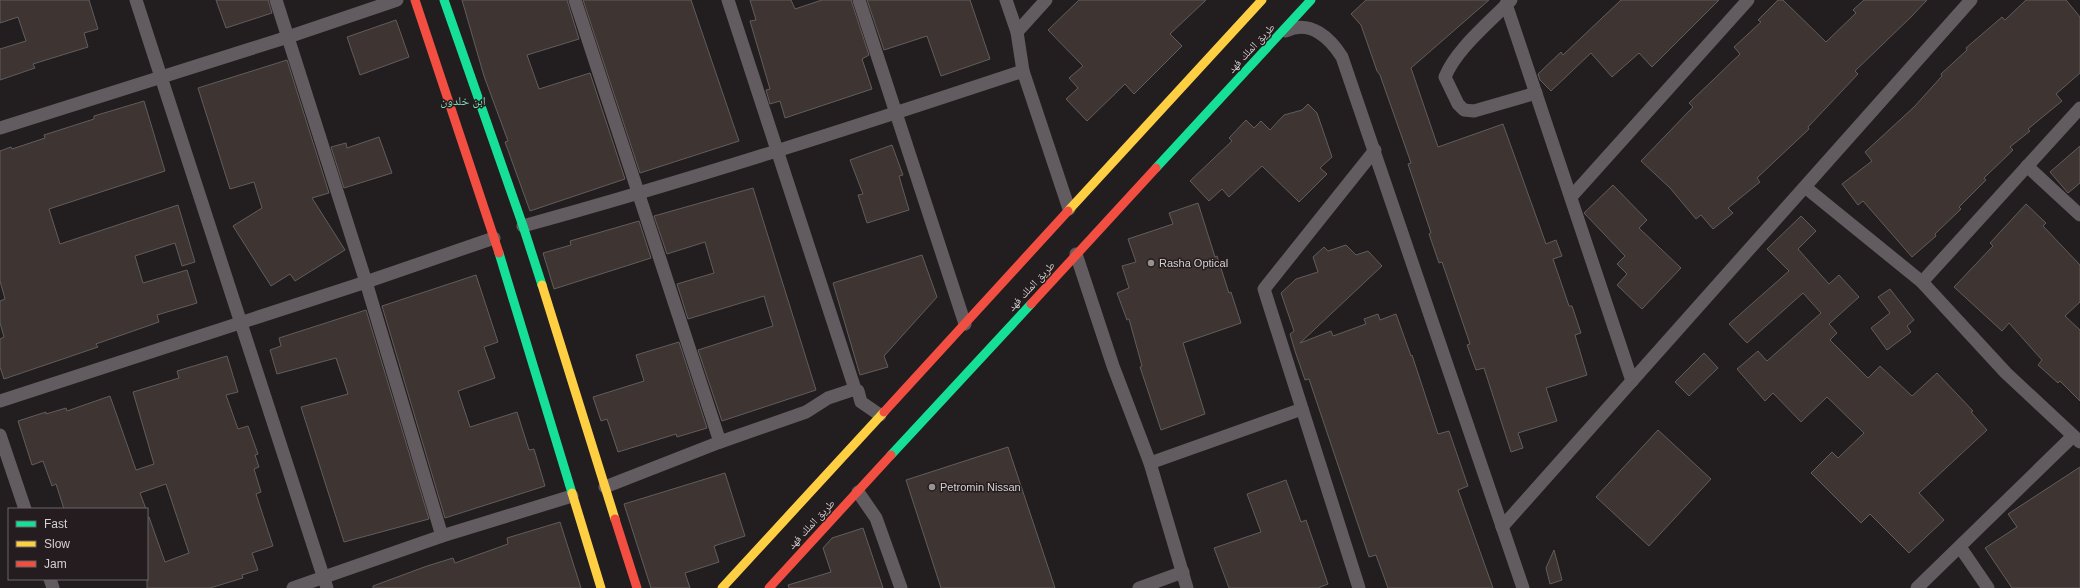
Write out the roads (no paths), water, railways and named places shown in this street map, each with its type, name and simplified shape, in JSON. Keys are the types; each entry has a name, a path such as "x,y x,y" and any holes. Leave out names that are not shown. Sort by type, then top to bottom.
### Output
{"main road":[{"path":"415,0 494,238 601,588"},
{"path":"444,0 523,226 637,588"},
{"name":"طريق الملك فهد","path":"722,588 965,324 1069,208 1262,0"},
{"name":"طريق الملك فهد","path":"768,588 1311,0"}],"street":[{"path":"136,0 325,583"},
{"path":"276,0 366,282 442,536"},
{"path":"0,128 160,76 288,37 397,0"},
{"path":"575,0 640,194 720,442"},
{"path":"728,0 855,389 858,391 861,402 880,415"},
{"path":"858,0 965,324"},
{"path":"1006,0 1016,32 1023,71 1069,208"},
{"path":"1016,32 1046,0"},
{"path":"1571,197 1748,0"},
{"path":"1502,527 1971,0"},
{"path":"1509,2 1450,65 1445,77 1458,104 1464,110 1474,111 1536,93"},
{"path":"1509,2 1536,93 1632,381"},
{"path":"1280,34 1292,28 1303,26 1312,29 1335,46 1342,57 1523,588"},
{"path":"523,226 640,194 778,151 1023,71"},
{"path":"1922,282 2080,108"},
{"path":"1358,588 1264,289 1374,150"},
{"path":"2027,166 2080,215"},
{"path":"1805,187 1922,282 2006,373 2077,439 1916,588"},
{"path":"0,401 366,282 494,238"},
{"path":"1076,254 1113,366 1150,463 1187,588"},
{"path":"605,487 720,442 806,412 828,398 855,389"},
{"path":"1150,463 1302,409"},
{"path":"0,435 25,508"},
{"path":"858,492 876,518 901,588"},
{"path":"293,588 325,583 442,536 572,496"},
{"path":"1960,547 1988,588"},
{"path":"1139,588 1183,572"}],"place":[{"name":"Rasha Optical","path":"1151,263"},
{"name":"Petromin Nissan","path":"932,487"}],"district":[{"name":"ابن خلدون","path":"463,101"}]}
